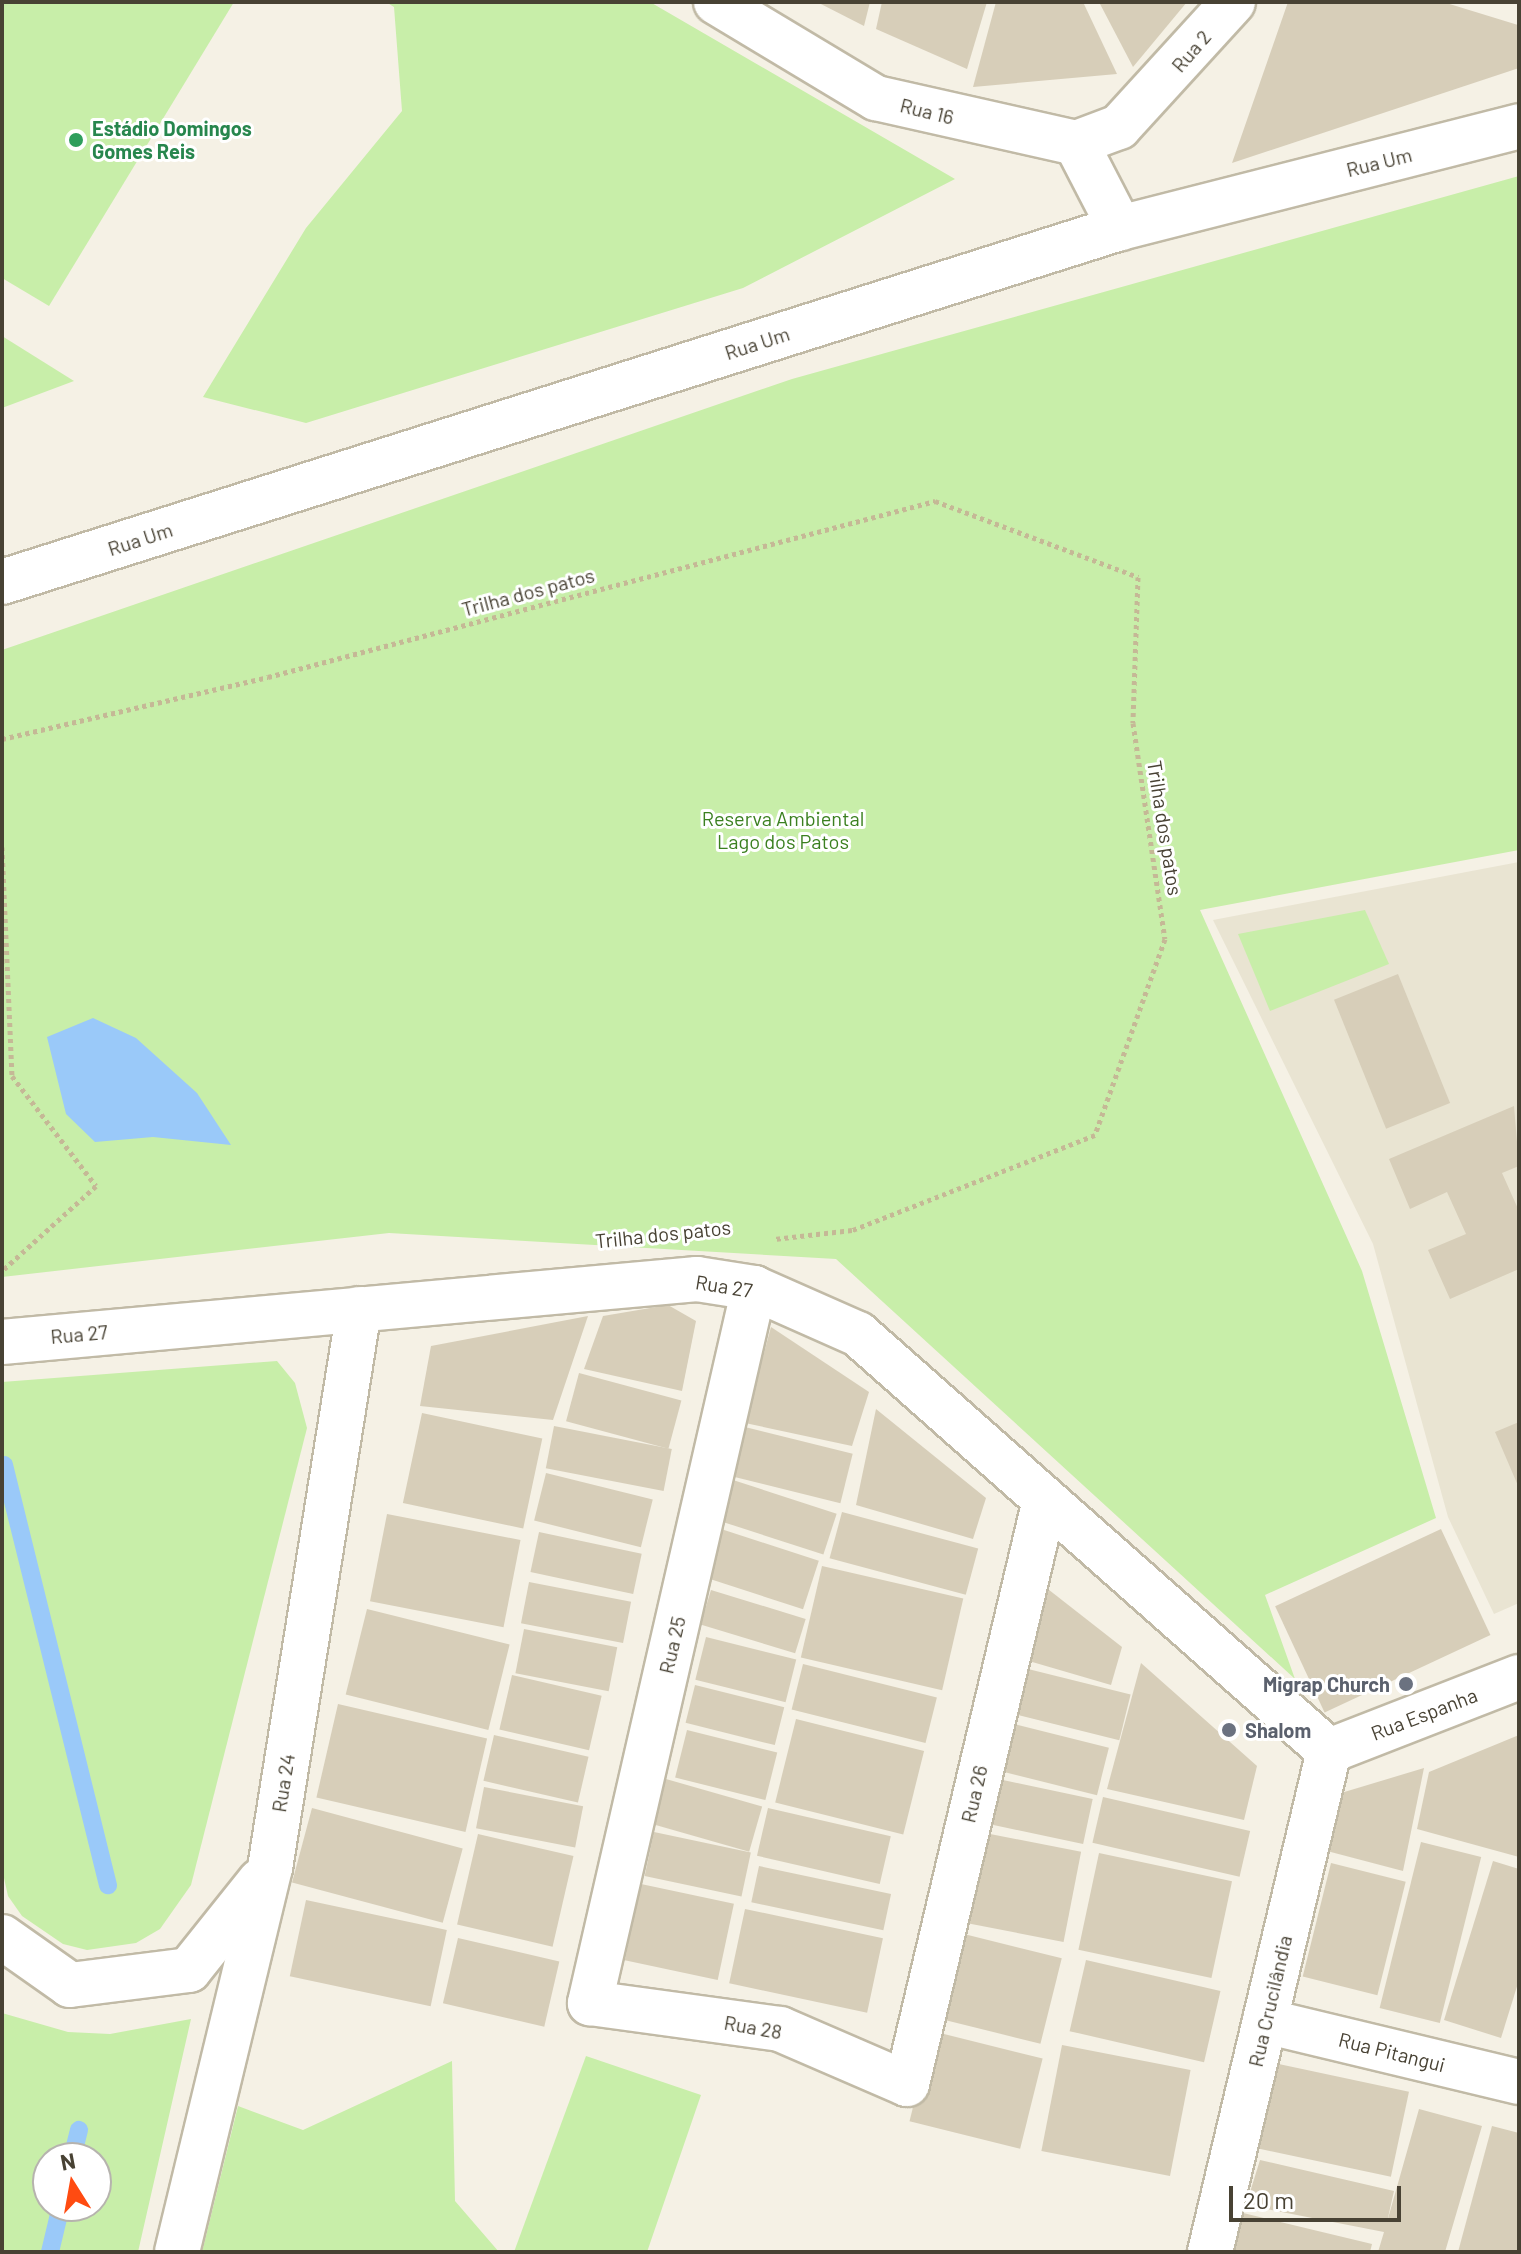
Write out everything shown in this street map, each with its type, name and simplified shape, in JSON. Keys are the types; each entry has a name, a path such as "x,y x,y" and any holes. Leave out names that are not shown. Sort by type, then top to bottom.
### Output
{"street":[{"name":"Rua 16","path":"716,2 876,98 1076,143"},
{"name":"Rua 2","path":"1076,143 1119,127 1148,99 1233,2"},
{"name":"Rua Um","path":"2,582 1120,228 1519,126"},
{"path":"1076,143 1120,228"},
{"name":"Rua 27","path":"2,1342 697,1279 754,1288 858,1334 1044,1504 1329,1751"},
{"name":"Rua 25","path":"590,2003 754,1288"},
{"name":"Rua 24","path":"177,2252 270,1868 359,1309"},
{"name":"Rua 26","path":"907,2084 1044,1504"},
{"name":"Rua Espanha","path":"1329,1751 1519,1677"},
{"name":"Rua Crucilândia","path":"1210,2252 1329,1751"},
{"path":"2,1937 70,1985 189,1970 270,1868"},
{"name":"Rua 28","path":"590,2003 780,2029 907,2084"},
{"name":"Rua Pitangui","path":"1265,2021 1519,2082"}],"path":[{"name":"Trilha dos patos","path":"2,739 268,677 935,501 1138,577 1133,723 1165,939 1095,1135 852,1230 757,1240"},
{"path":"2,847 12,1076 96,1186 2,1271"}],"shaded area":[{"path":"1519,862 1519,1603 1494,1614 1448,1517 1373,1244 1213,920"}],"green space":[{"name":"Estádio Domingos Gomes Reis","path":"2,2 234,2 49,306 2,278"},
{"path":"386,2 650,2 955,179 743,288 306,423 203,397 306,228 402,111 394,7"},
{"name":"Reserva Ambiental Lago dos Patos","path":"1519,176 1519,850 1200,910 1362,1271 1436,1518 1265,1595 1295,1679 836,1259 389,1233 2,1277 2,650 792,379"},
{"path":"2,336 74,381 2,408"},
{"path":"1365,910 1389,964 1270,1011 1238,934"},
{"path":"277,1361 295,1383 307,1428 191,1885 160,1929 136,1943 87,1950 63,1944 22,1916 8,1896 2,1869 2,1382"},
{"path":"2,2013 68,2032 110,2034 191,2019 138,2252 2,2252"},
{"path":"586,2056 701,2095 647,2252 514,2252"},
{"path":"452,2061 455,2201 499,2252 202,2252 238,2106 303,2130"}],"water":[{"path":"93,1018 136,1038 197,1093 231,1145 153,1137 95,1142 66,1114 47,1037"}],"building":[{"path":"817,2 870,2 864,26"},
{"path":"882,2 987,2 967,69 876,29"},
{"path":"996,2 1083,2 1117,74 973,87"},
{"path":"1099,2 1187,2 1133,67"},
{"path":"1288,2 1443,2 1518,25 1519,68 1232,163"},
{"path":"1398,974 1450,1103 1386,1129 1334,1000"},
{"path":"1514,1106 1519,1166 1502,1173 1519,1211 1519,1269 1450,1299 1428,1250 1466,1234 1447,1192 1410,1209 1389,1159"},
{"path":"668,1305 696,1321 682,1391 584,1369 603,1316"},
{"path":"588,1316 553,1420 420,1406 431,1346"},
{"path":"771,1327 869,1392 852,1446 745,1423"},
{"path":"579,1373 681,1400 668,1449 566,1421"},
{"path":"876,1409 986,1498 973,1539 856,1505"},
{"path":"422,1413 542,1439 523,1529 403,1503"},
{"path":"1519,1422 1519,1488 1495,1432"},
{"path":"554,1426 672,1449 664,1491 546,1468"},
{"path":"745,1427 853,1454 840,1503 733,1476"},
{"path":"546,1473 653,1500 641,1547 534,1521"},
{"path":"733,1480 837,1514 823,1555 720,1521"},
{"path":"842,1512 978,1548 966,1595 830,1558"},
{"path":"387,1514 521,1540 504,1627 370,1601"},
{"path":"718,1528 819,1561 803,1609 702,1577"},
{"path":"1441,1529 1490,1635 1325,1712 1275,1606"},
{"path":"539,1532 642,1554 633,1594 530,1572"},
{"path":"822,1566 963,1599 942,1690 801,1658"},
{"path":"529,1582 631,1602 623,1643 521,1623"},
{"path":"1044,1586 1122,1647 1111,1685 1022,1659"},
{"path":"711,1590 806,1619 795,1653 700,1624"},
{"path":"367,1609 510,1645 488,1730 346,1694"},
{"path":"524,1629 617,1647 609,1691 515,1673"},
{"path":"706,1637 796,1659 786,1702 695,1680"},
{"path":"1141,1663 1257,1766 1244,1820 1107,1789"},
{"path":"803,1664 937,1697 926,1743 792,1710"},
{"path":"1020,1667 1131,1695 1119,1740 1009,1713"},
{"path":"512,1675 602,1696 589,1750 499,1730"},
{"path":"695,1685 784,1707 775,1745 686,1723"},
{"path":"338,1704 487,1738 465,1832 316,1798"},
{"path":"796,1719 924,1751 903,1834 775,1802"},
{"path":"1006,1722 1109,1748 1097,1795 994,1770"},
{"path":"687,1730 777,1752 765,1800 675,1778"},
{"path":"494,1735 589,1757 578,1803 483,1781"},
{"path":"1519,1735 1519,1857 1417,1829 1429,1772"},
{"path":"1424,1768 1403,1871 1327,1851 1341,1793"},
{"path":"989,1777 1093,1799 1083,1844 979,1822"},
{"path":"666,1779 762,1807 749,1852 653,1824"},
{"path":"484,1787 583,1806 575,1848 476,1828"},
{"path":"1103,1797 1250,1831 1240,1877 1092,1843"},
{"path":"312,1808 463,1848 443,1923 292,1882"},
{"path":"768,1808 891,1836 880,1884 757,1856"},
{"path":"654,1832 751,1853 741,1897 645,1876"},
{"path":"980,1832 1081,1852 1064,1942 962,1922"},
{"path":"478,1834 573,1856 553,1947 457,1925"},
{"path":"1421,1842 1481,1857 1440,2023 1380,2008"},
{"path":"1099,1853 1232,1881 1211,1978 1078,1950"},
{"path":"1493,1861 1519,1869 1519,1980 1501,2038 1444,2020"},
{"path":"1331,1863 1406,1882 1377,1995 1303,1977"},
{"path":"759,1866 891,1894 883,1930 751,1902"},
{"path":"641,1884 734,1904 718,1980 625,1960"},
{"path":"306,1900 447,1930 431,2006 290,1976"},
{"path":"745,1909 883,1938 867,2013 729,1983"},
{"path":"956,1932 1062,1958 1040,2044 935,2017"},
{"path":"458,1938 559,1961 544,2027 443,2003"},
{"path":"1086,1960 1220,1991 1204,2062 1070,2031"},
{"path":"932,2031 1043,2059 1020,2149 910,2121"},
{"path":"1062,2045 1191,2070 1170,2176 1041,2151"},
{"path":"1274,2063 1409,2092 1391,2177 1256,2148"},
{"path":"1419,2109 1482,2126 1445,2252 1378,2252 1384,2232 1246,2205 1260,2160 1394,2191 1387,2222"},
{"path":"1492,2126 1519,2133 1519,2252 1458,2252"},
{"path":"1239,2212 1372,2244 1370,2252 1230,2252"}],"waterway":[{"path":"4,1465 108,1885"},
{"path":"76,2142 79,2130"},
{"path":"50,2252 57,2222"}],"place":[{"name":"Estádio Domingos Gomes Reis","path":"76,140"},
{"name":"Migrap Church","path":"1406,1684"},
{"name":"Shalom","path":"1229,1730"}]}
